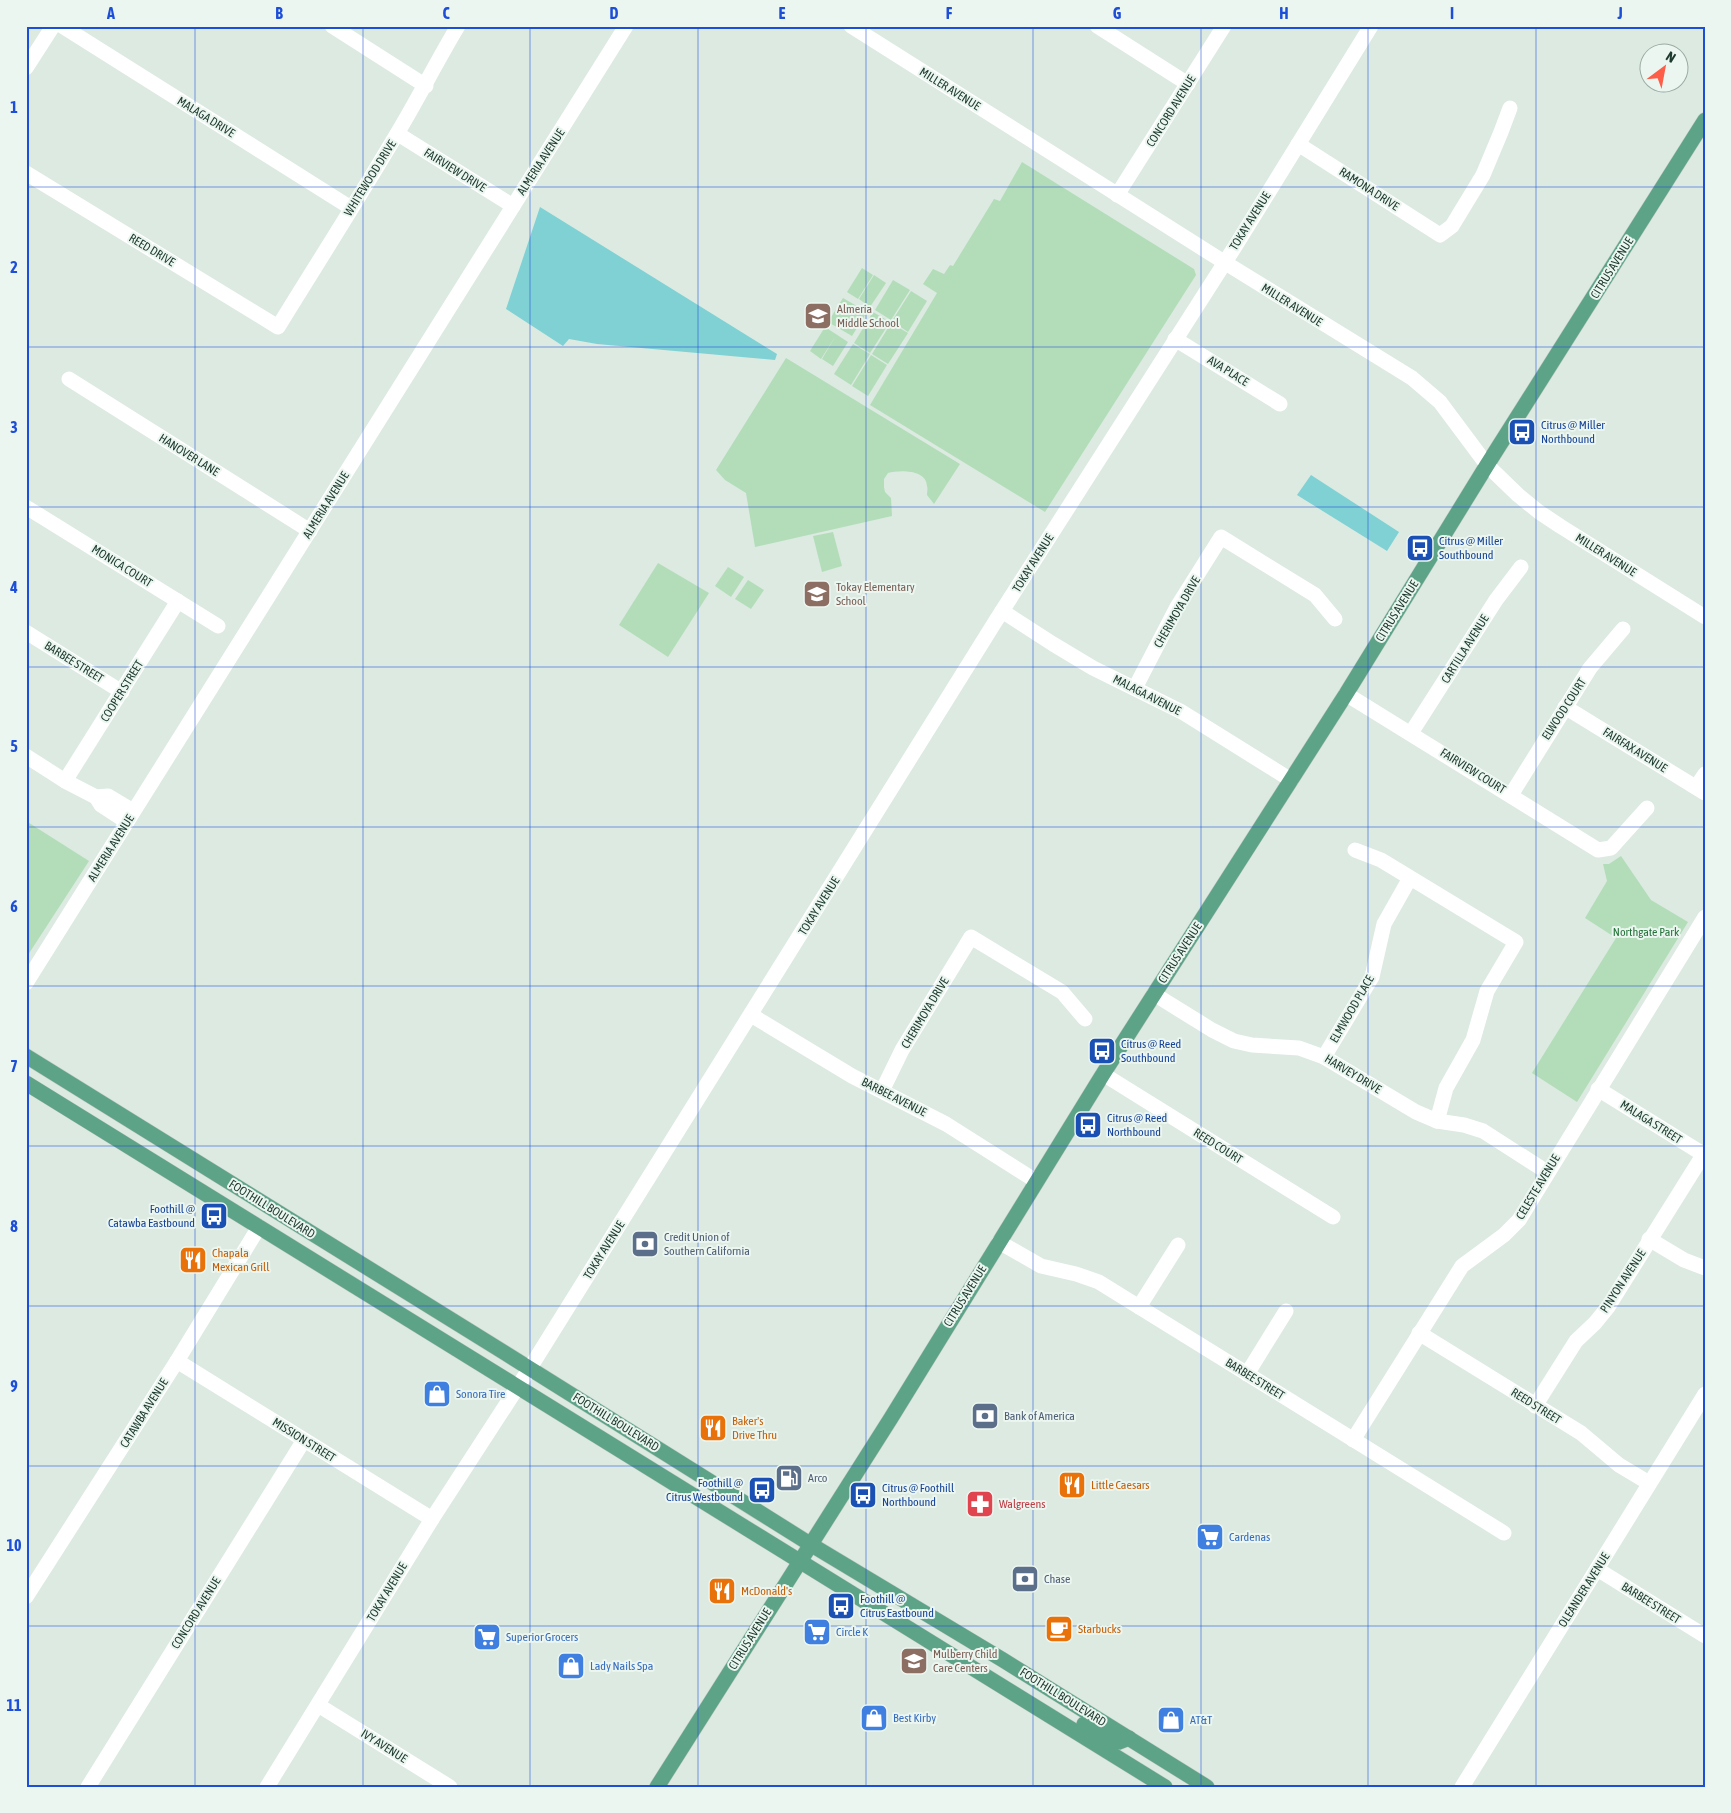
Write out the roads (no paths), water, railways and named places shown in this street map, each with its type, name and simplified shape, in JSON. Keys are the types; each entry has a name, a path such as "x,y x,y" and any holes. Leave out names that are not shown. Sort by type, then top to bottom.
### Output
{"main road":[{"name":"CITRUS AVENUE","path":"657,1787 891,1418 1103,1074 1346,694 1705,120"},
{"name":"FOOTHILL BOULEVARD","path":"26,1056 810,1544 1207,1787"},
{"name":"FOOTHILL BOULEVARD","path":"26,1083 1166,1787"},
{"path":"1027,1701 1047,1701 1111,1740 1119,1742 1128,1738"}],"street":[{"path":"26,68 53,26"},
{"name":"MALAGA DRIVE","path":"62,26 351,208"},
{"path":"332,26 426,86"},
{"name":"WHITEWOOD DRIVE","path":"278,327 398,134 458,26"},
{"name":"ALMERIA AVENUE","path":"26,983 626,26"},
{"name":"MILLER AVENUE","path":"851,26 1117,195 1412,378 1440,402 1488,465 1538,512 1705,617"},
{"path":"1097,26 1188,84"},
{"name":"CONCORD AVENUE","path":"1117,195 1224,26"},
{"name":"TOKAY AVENUE","path":"267,1787 432,1519 530,1368 1002,611 1224,262 1371,26"},
{"name":"RAMONA DRIVE","path":"1298,144 1440,235 1452,226 1482,175 1510,108"},
{"name":"FAIRVIEW DRIVE","path":"398,134 513,206"},
{"name":"REED DRIVE","path":"26,173 278,327"},
{"name":"AVA PLACE","path":"1175,339 1280,404"},
{"name":"HANOVER LANE","path":"69,379 310,531"},
{"name":"MONICA COURT","path":"26,507 218,626"},
{"name":"CHERIMOYA DRIVE","path":"1135,688 1177,607 1221,536 1315,595 1334,619"},
{"name":"CARTILLA AVENUE","path":"1411,733 1496,600 1521,567"},
{"name":"COOPER STREET","path":"65,780 178,601"},
{"name":"MALAGA AVENUE","path":"1002,611 1093,668 1182,712 1291,780"},
{"name":"ELWOOD COURT","path":"1511,794 1590,668 1623,629"},
{"name":"BARBEE STREET","path":"26,632 122,692"},
{"name":"FAIRVIEW COURT","path":"1346,694 1511,794 1598,850 1611,848 1647,808"},
{"name":"FAIRFAX AVENUE","path":"1565,706 1700,790"},
{"path":"26,756 96,797 108,796 130,817"},
{"path":"1700,790 1705,774"},
{"path":"1355,850 1381,860 1516,942 1487,991 1473,1040 1446,1088 1436,1121"},
{"name":"ELMWOOD PLACE","path":"1324,1057 1372,977 1384,924 1410,878"},
{"name":"CELESTE AVENUE","path":"1353,1440 1462,1266 1504,1235 1519,1220 1704,918"},
{"name":"CHERIMOYA DRIVE","path":"882,1090 902,1050 971,937 1062,992 1085,1019"},
{"name":"HARVEY DRIVE","path":"1154,994 1212,1030 1234,1041 1252,1046 1299,1048 1324,1057 1416,1112 1436,1121 1464,1125 1483,1132 1547,1172"},
{"name":"BARBEE AVENUE","path":"751,1015 852,1076 946,1124 1036,1181"},
{"name":"REED COURT","path":"1103,1074 1333,1218"},
{"name":"MALAGA STREET","path":"1598,1090 1704,1153"},
{"name":"PINYON AVENUE","path":"1535,1406 1576,1341 1608,1307 1704,1153"},
{"name":"CATAWBA AVENUE","path":"26,1597 177,1361 259,1227"},
{"path":"1649,1239 1684,1260 1705,1268"},
{"name":"BARBEE STREET","path":"998,1242 1041,1266 1076,1274 1099,1282 1504,1532"},
{"path":"1139,1307 1178,1245"},
{"path":"1247,1374 1286,1311"},
{"name":"REED STREET","path":"1420,1333 1581,1434 1619,1465 1649,1483"},
{"name":"MISSION STREET","path":"177,1361 432,1519"},
{"name":"OLEANDER AVENUE","path":"1462,1787 1705,1394"},
{"name":"CONCORD AVENUE","path":"88,1787 304,1440"},
{"name":"BARBEE STREET","path":"1597,1569 1705,1636"},
{"name":"IVY AVENUE","path":"318,1705 447,1786"}],"water":[{"path":"540,207 777,354 775,360 597,344 569,339 563,346 506,309"},
{"path":"1311,475 1399,532 1387,551 1297,495"}],"place":[{"name":"Almeria Middle School","path":"818,316"},
{"name":"Citrus @ Miller Northbound","path":"1522,432"},
{"name":"Citrus @ Miller Southbound","path":"1420,548"},
{"name":"Tokay Elementary School","path":"817,594"},
{"name":"Citrus @ Reed Southbound","path":"1102,1051"},
{"name":"Citrus @ Reed Northbound","path":"1088,1125"},
{"name":"Foothill @ Catawba Eastbound","path":"214,1216"},
{"name":"Credit Union of Southern California","path":"645,1244"},
{"name":"Chapala Mexican Grill","path":"193,1260"},
{"name":"Sonora Tire","path":"437,1394"},
{"name":"Bank of America","path":"985,1416"},
{"name":"Baker's Drive Thru","path":"713,1428"},
{"name":"Arco","path":"789,1478"},
{"name":"Little Caesars","path":"1072,1485"},
{"name":"Foothill @ Citrus Westbound","path":"762,1490"},
{"name":"Citrus @ Foothill Northbound","path":"863,1495"},
{"name":"Walgreens","path":"980,1504"},
{"name":"Cardenas","path":"1210,1537"},
{"name":"Chase","path":"1025,1579"},
{"name":"McDonald's","path":"722,1591"},
{"name":"Foothill @ Citrus Eastbound","path":"841,1606"},
{"name":"Starbucks","path":"1059,1629"},
{"name":"Circle K","path":"817,1632"},
{"name":"Superior Grocers","path":"487,1637"},
{"name":"Mulberry Child Care Centers","path":"914,1661"},
{"name":"Lady Nails Spa","path":"571,1666"},
{"name":"Best Kirby","path":"874,1718"},
{"name":"AT&T","path":"1171,1720"}],"park label":[{"name":"Northgate Park","path":"1646,932"}]}
